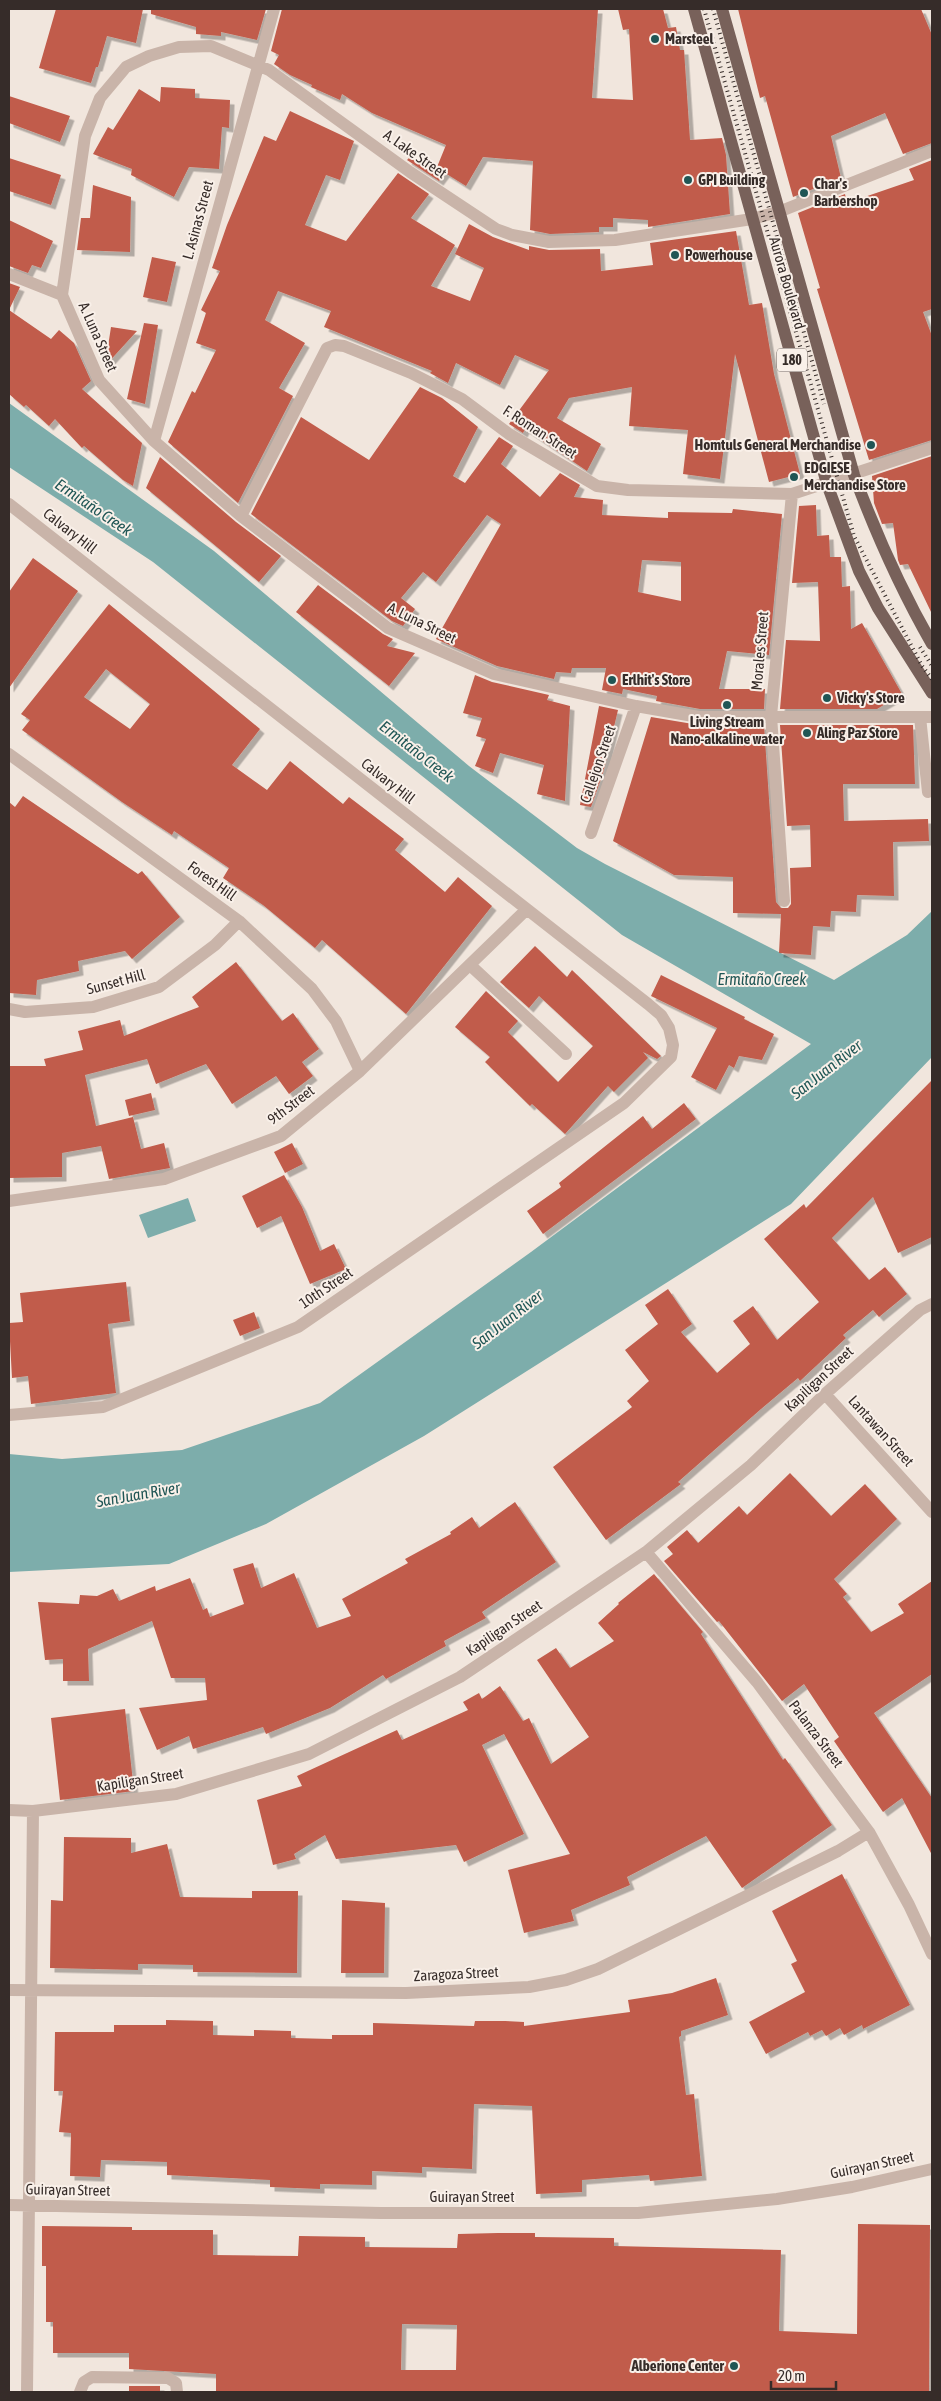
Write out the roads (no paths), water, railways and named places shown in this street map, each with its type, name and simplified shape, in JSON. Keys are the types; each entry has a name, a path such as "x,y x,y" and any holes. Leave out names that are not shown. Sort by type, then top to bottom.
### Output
{"main road":[{"name":"Aurora Boulevard","path":"694,9 827,484 859,571 878,608 932,693"},
{"name":"Aurora Boulevard","path":"722,9 781,211 854,475 874,531 903,594 932,644"}],"street":[{"name":"L. Asinas Street","path":"154,441 274,9"},
{"name":"A. Lake Street","path":"62,295 85,136 100,98 126,67 149,56 179,47 211,46 269,70 410,172 496,229 512,235 549,242 591,242 752,218 781,211 932,151"},
{"name":"A. Luna Street","path":"9,274 62,295 99,380 154,441 241,516 388,628 494,674 636,706 699,717 926,717"},
{"name":"F. Roman Street","path":"241,516 327,348 335,345 344,346 411,373 462,399 509,434 597,486 628,490 792,494 932,448"},
{"name":"Morales Street","path":"784,901 771,716 792,494"},
{"name":"Calvary Hill","path":"9,504 648,1004 666,1021 673,1045 671,1058 624,1103"},
{"name":"Callejon Street","path":"591,833 636,706"},
{"path":"926,717 928,792"},
{"name":"Forest Hill","path":"9,754 239,921 312,989 336,1022 360,1071"},
{"name":"9th Street","path":"9,1201 164,1179 281,1136 360,1071 526,910"},
{"name":"Sunset Hill","path":"9,1009 25,1012 93,1007 159,987 215,945 239,921"},
{"path":"470,965 566,1054"},
{"name":"10th Street","path":"9,1415 103,1407 298,1327 624,1103"},
{"name":"Kapiligan Street","path":"9,1810 33,1811 176,1794 309,1754 460,1677 646,1552 751,1465 825,1394 920,1310 932,1304"},
{"name":"Lantawan Street","path":"825,1394 932,1512"},
{"name":"Palanza Street","path":"646,1552 757,1682 869,1832 909,1905 932,1954"},
{"path":"27,2392 33,1811"},
{"name":"Zaragoza Street","path":"9,1990 31,1992 406,1993 529,1987 556,1982 598,1970 838,1851 869,1832"},
{"name":"Guirayan Street","path":"9,2205 381,2213 638,2214 786,2197 852,2187 932,2169"},
{"path":"80,2392 84,2382 92,2377 168,2378 176,2382 177,2392"}],"water":[{"path":"9,403 214,551 469,766 577,848 605,864 834,980 907,935 932,911 932,1057 791,1204 424,1436 266,1524 169,1564 9,1572 9,1454 62,1459 182,1450 320,1403 531,1252 811,1044 622,935 153,562 9,467"},
{"path":"188,1198 196,1221 148,1238 139,1215"}],"railway":[{"path":"704,9 854,536 922,666 932,679"},
{"path":"713,9 824,404"},
{"path":"920,647 932,666"}],"place":[{"name":"Marsteel","path":"655,39"},
{"name":"GPI Building","path":"688,180"},
{"name":"Char's Barbershop","path":"804,193"},
{"name":"Powerhouse","path":"675,255"},
{"name":"Homtuls General Merchandise","path":"871,445"},
{"name":"EDGIESE Merchandise Store","path":"794,477"},
{"name":"Erlhit's Store","path":"612,680"},
{"name":"Vicky's Store","path":"827,698"},
{"name":"Living Stream Nano-alkaline water","path":"727,705"},
{"name":"Aling Paz Store","path":"807,733"},
{"name":"Alberione Center","path":"734,2366"}],"water label":[{"name":"Ermitaño Creek","path":"94,507"},
{"name":"Ermitaño Creek","path":"417,751"},
{"name":"Ermitaño Creek","path":"762,979"},
{"name":"San Juan River","path":"826,1069"},
{"name":"San Juan River","path":"507,1319"},
{"name":"San Juan River","path":"138,1494"}]}
